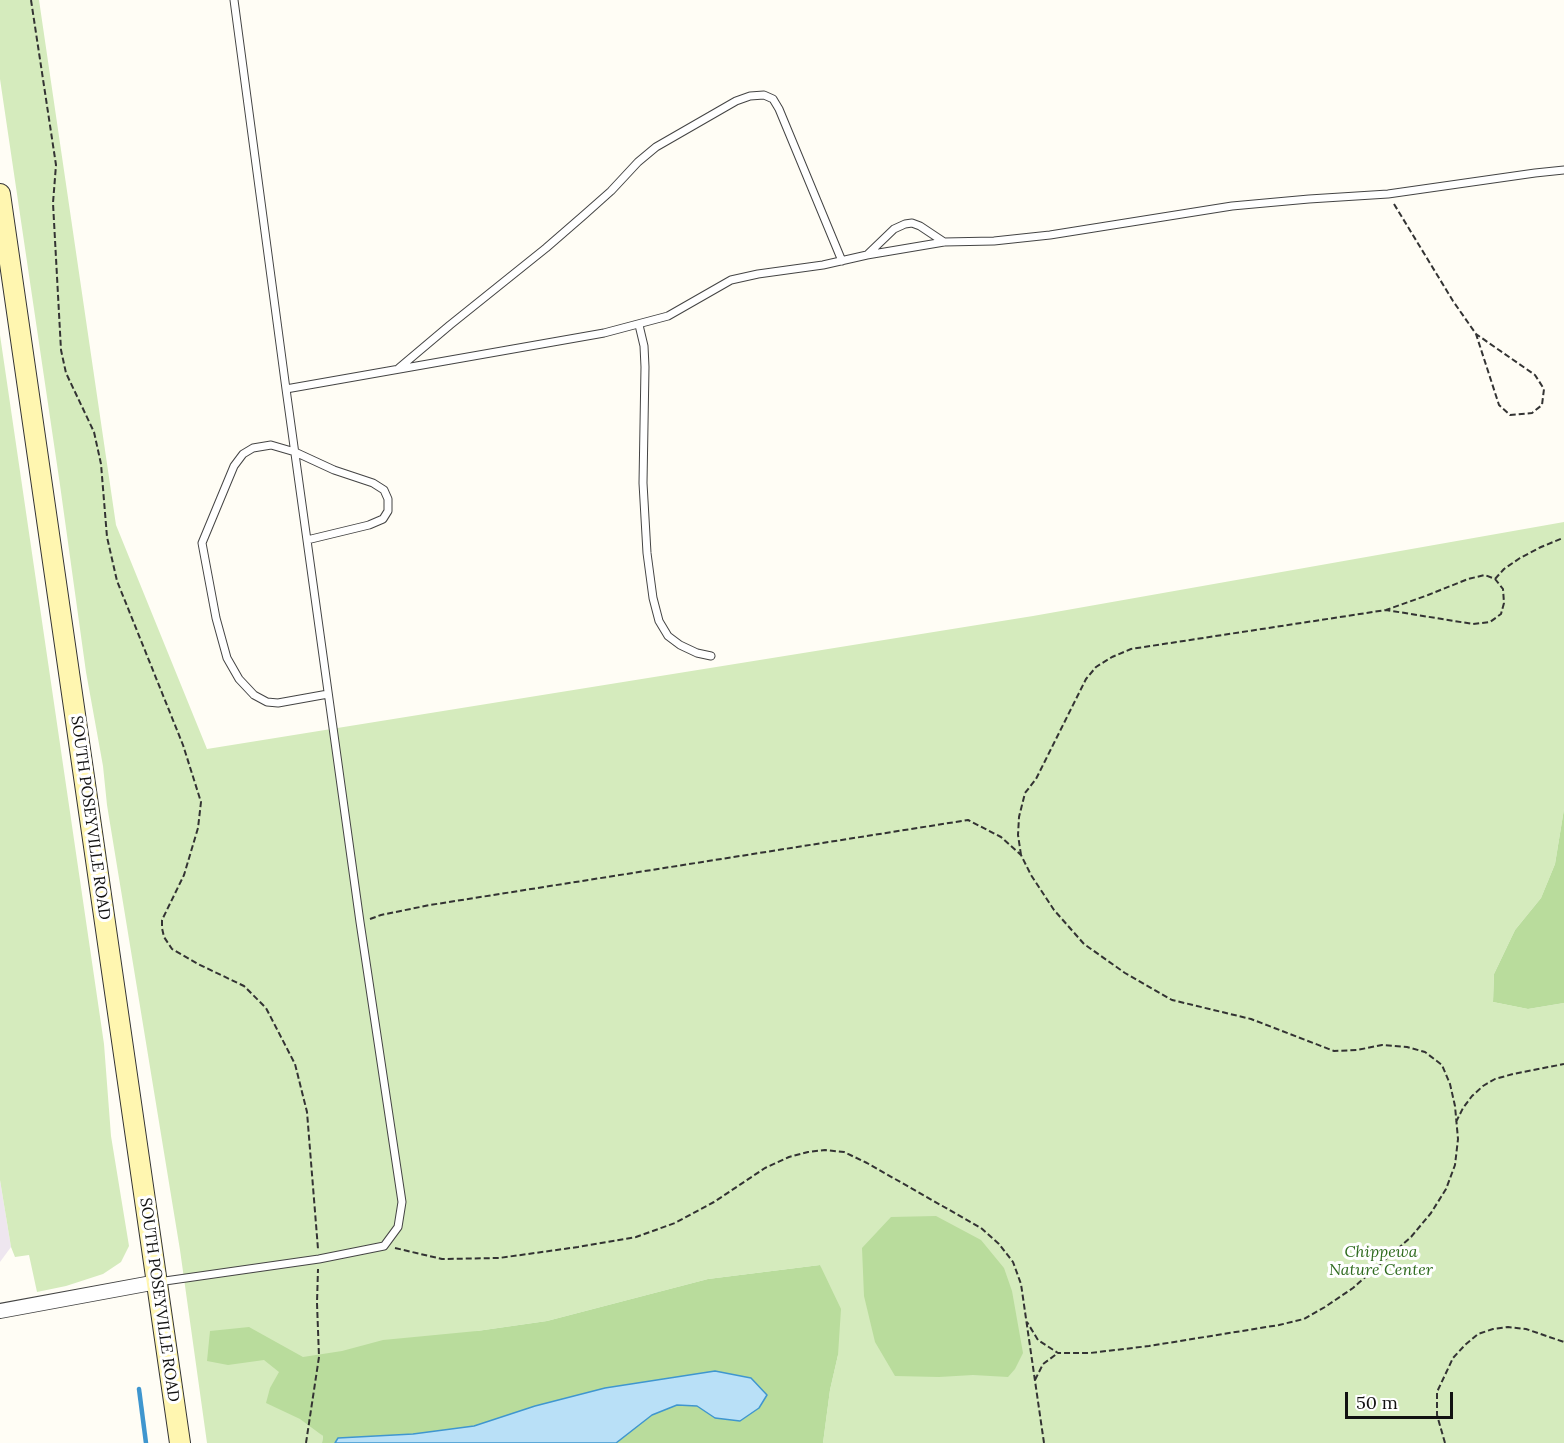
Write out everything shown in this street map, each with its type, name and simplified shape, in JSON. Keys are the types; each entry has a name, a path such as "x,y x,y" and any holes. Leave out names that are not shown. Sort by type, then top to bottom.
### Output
{"main road":[{"name":"SOUTH POSEYVILLE ROAD","path":"0,194 180,1443"}],"street":[{"path":"0,1311 157,1282"}],"lane":[{"path":"157,1282 319,1259 384,1246 398,1227 402,1202 328,694 234,0"},
{"path":"398,370 577,222 656,147 736,101 750,96 764,95 773,99 779,109 842,261"},
{"path":"286,389 639,325 668,316 731,280 824,265 867,255 944,243 1050,236 1204,210 1263,203 1388,194 1535,172 1564,170"},
{"path":"867,255 894,229 905,224 912,223 920,226 944,243"},
{"path":"639,325 644,346 643,483 652,598 659,621 668,636 697,653 711,656"},
{"path":"307,540 369,525 383,519 388,511 388,499 384,490 373,483 333,470 295,452 272,445 253,448 243,454 234,466 202,543 216,618 227,658 239,679 254,696 267,702 278,703 328,694"}],"path":[{"path":"31,0 56,165 53,203 61,350 66,373 94,432 101,464 107,537 117,581 183,745 201,802 198,828 184,875 162,920 162,928 172,949 244,986 266,1008 295,1064 307,1112 319,1259 317,1303 319,1358 306,1443"},
{"path":"1388,194 1452,302 1476,334 1535,375 1544,389 1542,405 1532,413 1510,415 1498,405 1476,334"},
{"path":"1495,579 1504,569 1520,558 1563,538"},
{"path":"1021,855 1018,835 1019,817 1025,794 1036,779 1082,687 1096,667 1112,657 1131,650 1386,610 1468,579 1485,575 1495,579 1503,589 1504,603 1501,614 1490,622 1473,624 1386,610"},
{"path":"360,922 430,904 968,820 1002,837 1021,855 1049,901 1084,944 1125,973 1172,1000 1251,1019 1334,1051 1357,1050 1382,1045 1407,1047 1425,1052 1442,1065 1450,1084 1455,1106 1458,1139 1455,1166 1446,1189 1431,1214 1402,1245 1353,1288 1325,1307 1304,1319 1242,1332 1090,1353 1058,1353 1038,1340 1027,1322"},
{"path":"1456,1122 1472,1096 1495,1079 1564,1064"},
{"path":"384,1246 442,1259 499,1258 636,1237 675,1223 714,1202 765,1168 789,1157 825,1150 843,1152 867,1163 981,1228 999,1244 1013,1262 1021,1284 1044,1443"},
{"path":"1445,1443 1437,1414 1437,1392 1453,1358 1465,1345 1478,1334 1508,1327 1546,1335 1564,1342"},
{"path":"1035,1381 1043,1364 1058,1353"}],"shaded area":[{"path":"0,1180 11,1247 0,1262"}],"green space":[{"name":"Chippewa Nature Center","path":"0,0 39,0 116,525 207,749 1033,616 1564,522 1564,809 1555,864 1541,898 1515,930 1494,974 1493,1002 1528,1009 1564,1003 1564,1443 823,1443 830,1390 838,1355 820,1265 708,1279 547,1321 477,1331 321,1434 322,1443 207,1443 180,1250 86,672 0,79"},
{"path":"0,335 104,1044 111,1136 129,1246 121,1262 103,1274 66,1286 37,1292 29,1255 15,1257 11,1247 0,1180"},
{"path":"1564,809 1564,1003 1528,1009 1493,1002 1494,974 1515,930 1541,898 1555,864"},
{"path":"936,1216 981,1240 1004,1268 1012,1291 1023,1353 1008,1377 895,1376 875,1342 864,1296 862,1248 891,1217"},
{"path":"820,1265 841,1309 838,1355 830,1390 823,1443 322,1443 323,1436 300,1419 266,1403 270,1388 279,1372 264,1360 228,1365 207,1361 210,1331 249,1327 303,1357 342,1351 383,1340 477,1331 547,1321 708,1279"}],"water":[{"path":"715,1371 751,1378 767,1395 759,1408 740,1421 715,1418 697,1406 677,1405 652,1415 616,1443 335,1443 338,1438 413,1434 474,1426 535,1406 605,1388"}],"waterway":[{"path":"139,1389 146,1443"}]}
